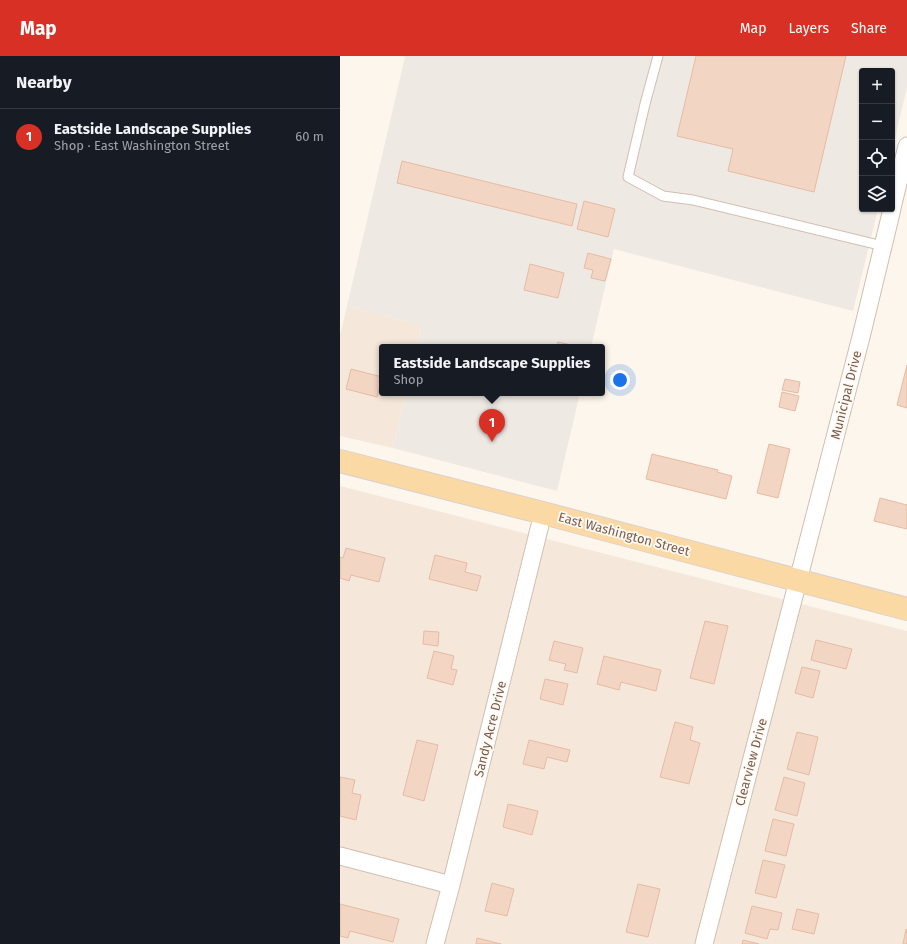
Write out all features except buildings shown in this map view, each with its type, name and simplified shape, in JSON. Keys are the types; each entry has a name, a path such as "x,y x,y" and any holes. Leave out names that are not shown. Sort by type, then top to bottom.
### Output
{"main road":[{"name":"East Washington Street","path":"340,461 907,609"}],"street":[{"name":"Municipal Drive","path":"895,196 907,146"},
{"name":"Municipal Drive","path":"798,581 862,333 891,212"},
{"name":"Sandy Acre Drive","path":"434,944 451,885 543,513"},
{"name":"Clearview Drive","path":"704,944 798,581"},
{"path":"340,856 451,885"}],"lane":[{"path":"658,56 628,177 663,196 700,202 883,246"}],"shaded area":[{"path":"401,56 907,56 907,88 895,138 895,68 859,68 859,212 877,212 853,311 614,249 592,344 418,344 422,325 347,306 405,57"},
{"path":"347,306 422,325 418,344 379,344 379,396 405,396 393,448 340,436 340,335"},
{"path":"405,396 579,396 557,491 393,448"},
{"path":"340,486 907,631 907,944 340,944"}],"place":[{"name":"Eastside Landscape Supplies","path":"492,442"}]}
